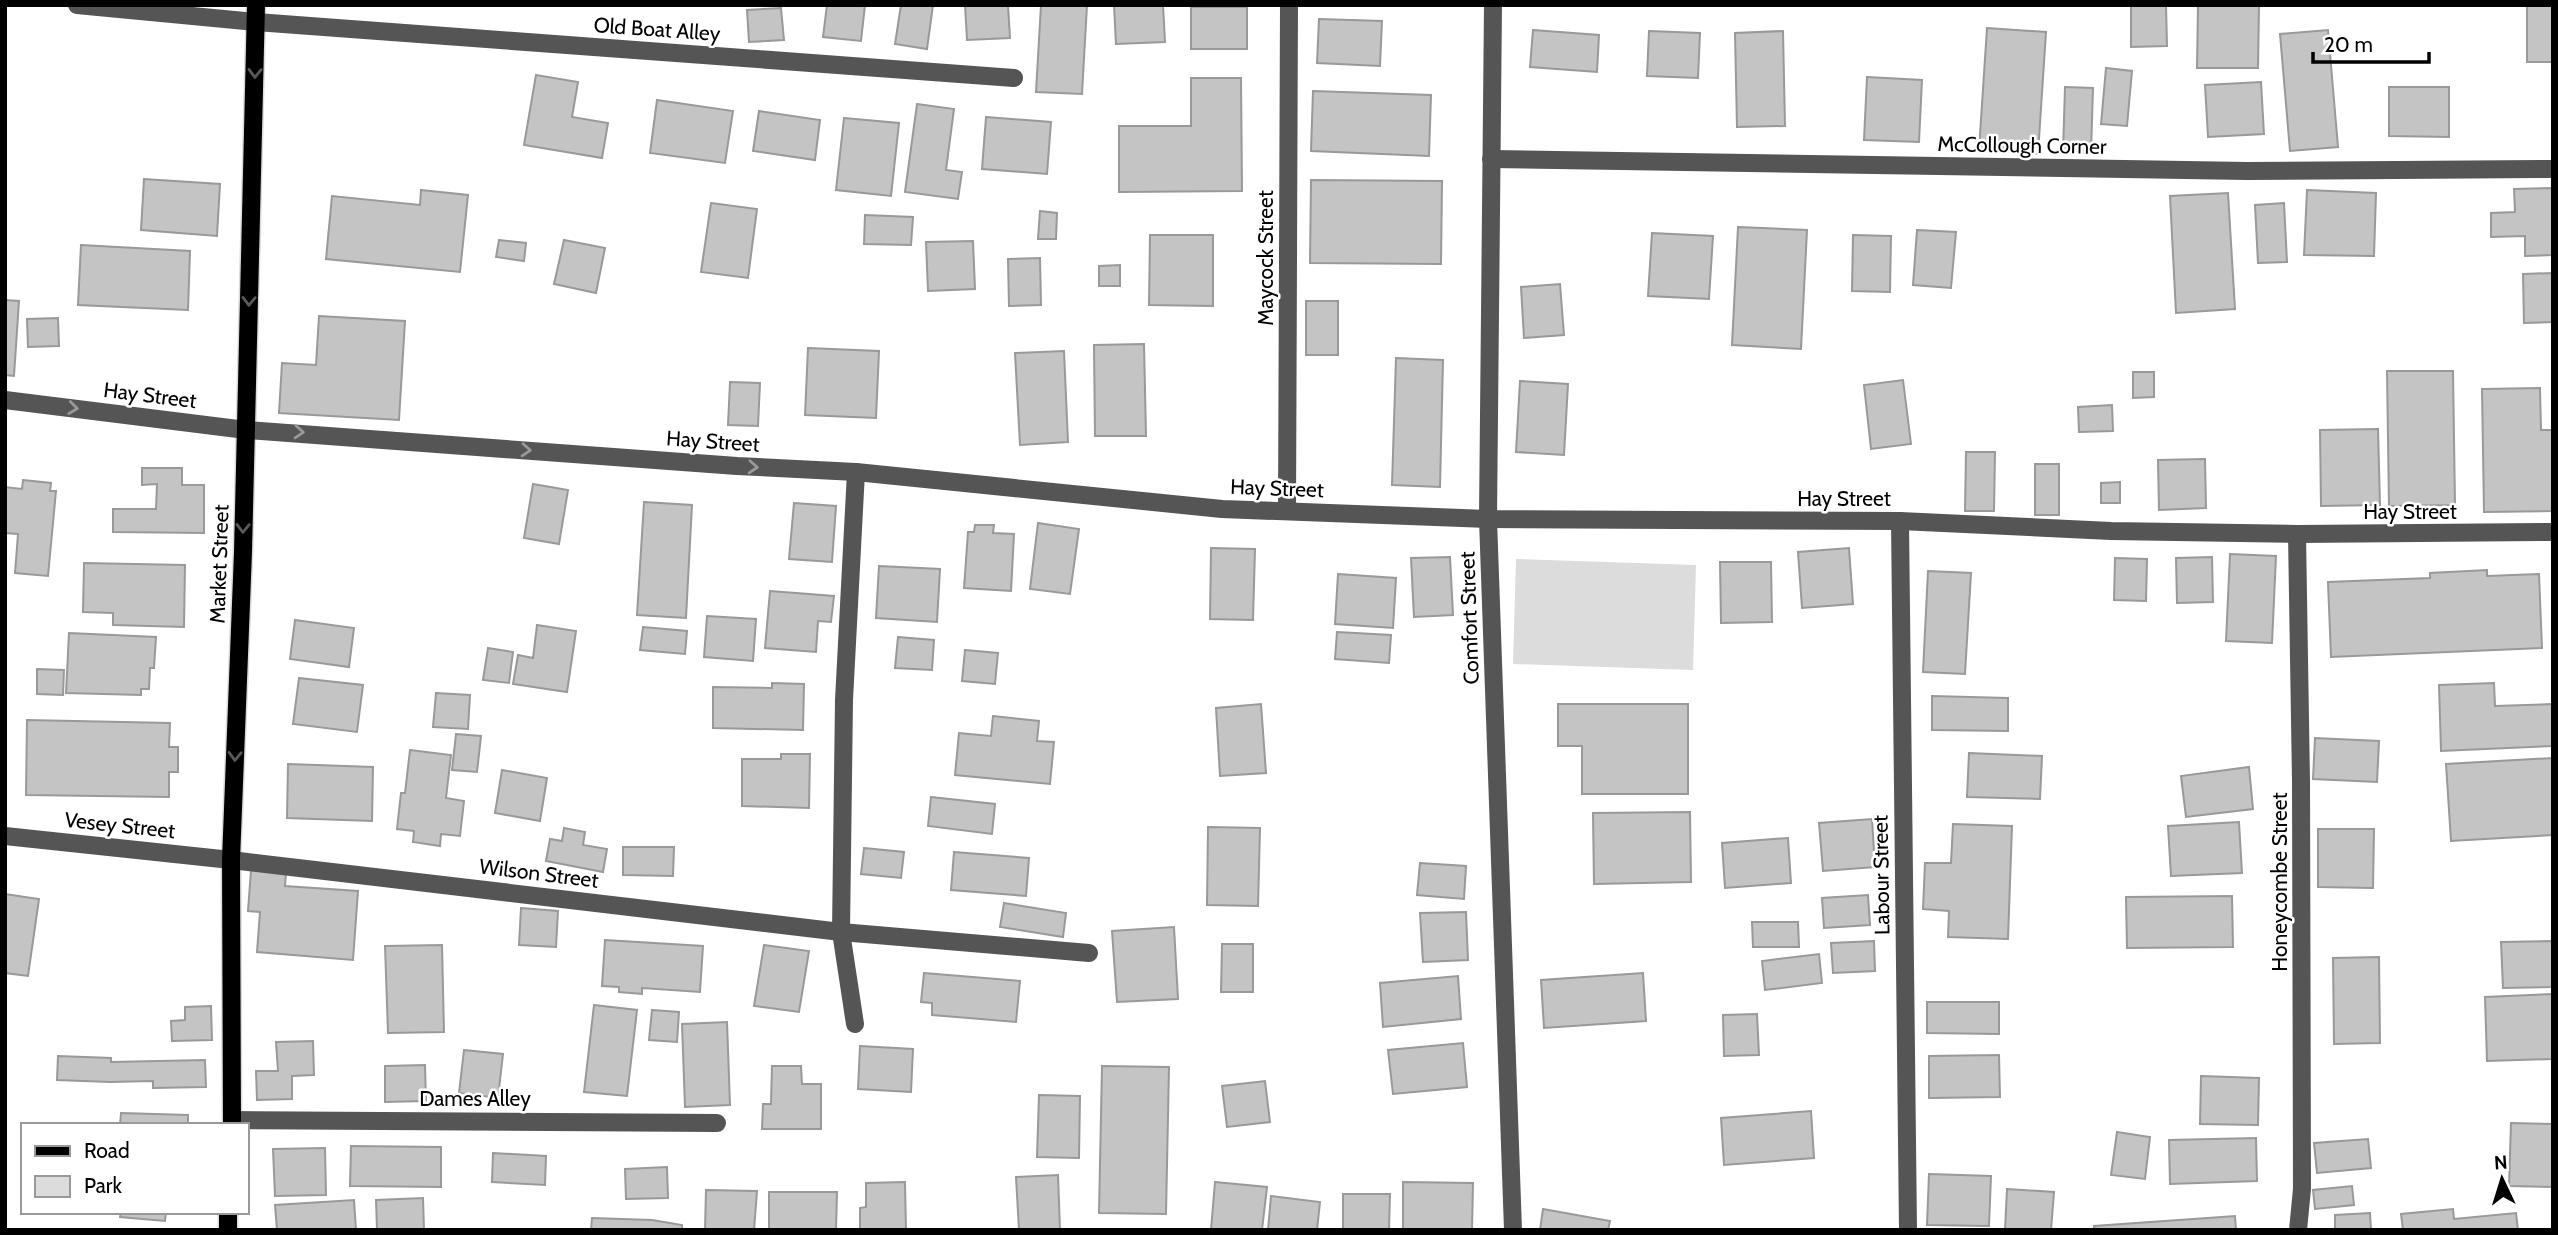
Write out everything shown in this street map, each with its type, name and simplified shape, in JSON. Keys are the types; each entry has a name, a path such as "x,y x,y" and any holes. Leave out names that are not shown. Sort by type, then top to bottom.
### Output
{"main road":[{"name":"Market Street","path":"232,1122 231,860 246,430 256,14"}],"street":[{"name":"Old Boat Alley","path":"77,5 256,14 1014,78"},
{"name":"Maycock Street","path":"1287,512 1289,5"},
{"name":"Comfort Street","path":"1493,5 1488,519 1513,1230"},
{"name":"McCollough Corner","path":"1491,159 2247,171 2553,169"},
{"name":"Hay Street","path":"5,400 246,430 737,466 856,472 1195,507 1287,512 1488,519 1900,521 2111,531 2297,534 2553,532"},
{"path":"855,1024 841,932 844,699 856,472"},
{"name":"Labour Street","path":"1900,521 1908,1230"},
{"name":"Honeycombe Street","path":"2297,534 2302,1107 2302,1188 2298,1230"},
{"name":"Vesey Street","path":"5,836 231,860"},
{"name":"Wilson Street","path":"231,860 841,932 1088,953"},
{"name":"Dames Alley","path":"232,1122 718,1123"}],"green space":[{"path":"1516,559 1696,565 1693,670 1513,664"}],"building":[{"path":"827,5 865,5 861,41 823,37"},
{"path":"901,5 933,5 927,49 895,44"},
{"path":"965,5 1008,5 1010,38 967,40"},
{"path":"1041,5 1087,5 1082,94 1036,92"},
{"path":"1114,5 1163,5 1165,42 1116,44"},
{"path":"2131,5 2166,5 2167,46 2131,47"},
{"path":"2198,5 2259,5 2258,68 2197,68"},
{"path":"2527,5 2553,5 2553,62 2527,62"},
{"path":"1191,7 1247,7 1247,49 1191,49"},
{"path":"781,8 784,40 749,42 747,10"},
{"path":"1319,19 1382,21 1380,66 1317,63"},
{"path":"1987,28 2046,32 2038,154 1979,150"},
{"path":"1533,30 1599,35 1597,72 1530,67"},
{"path":"2328,30 2338,147 2290,151 2280,34"},
{"path":"1649,31 1700,33 1698,78 1647,76"},
{"path":"1783,31 1785,126 1737,127 1735,33"},
{"path":"2106,68 2132,71 2127,126 2101,124"},
{"path":"536,75 578,82 572,117 608,123 602,158 524,145"},
{"path":"1867,77 1922,80 1919,142 1864,140"},
{"path":"1191,78 1241,78 1242,191 1119,192 1119,126 1191,126"},
{"path":"2261,82 2264,134 2208,137 2205,85"},
{"path":"2065,87 2093,88 2091,153 2063,152"},
{"path":"2389,87 2449,87 2449,137 2389,136"},
{"path":"1313,91 1431,95 1429,156 1311,151"},
{"path":"657,100 733,111 725,163 650,153"},
{"path":"917,104 954,109 946,170 962,172 958,199 905,192"},
{"path":"759,111 820,120 815,160 753,151"},
{"path":"986,117 1051,122 1047,174 982,169"},
{"path":"844,118 899,123 891,196 836,190"},
{"path":"144,179 220,184 217,236 141,230"},
{"path":"1311,180 1442,181 1441,264 1310,263"},
{"path":"2553,188 2553,255 2525,256 2525,236 2491,237 2491,213 2515,212 2514,189"},
{"path":"421,190 468,195 460,272 326,259 332,196 420,205"},
{"path":"2307,190 2376,193 2374,256 2304,255"},
{"path":"2228,193 2235,309 2176,313 2170,196"},
{"path":"711,203 757,209 748,278 701,272"},
{"path":"2284,203 2287,262 2258,263 2255,205"},
{"path":"1040,211 1057,213 1056,239 1038,239"},
{"path":"865,215 913,217 911,245 864,244"},
{"path":"1738,227 1807,230 1801,349 1732,345"},
{"path":"1917,230 1956,232 1951,288 1913,285"},
{"path":"1652,233 1713,236 1709,299 1648,296"},
{"path":"1150,235 1213,235 1213,306 1149,305"},
{"path":"1853,235 1891,236 1890,292 1852,291"},
{"path":"499,240 526,243 524,261 496,257"},
{"path":"564,240 605,248 596,293 554,284"},
{"path":"973,241 975,289 928,291 926,242"},
{"path":"81,245 190,251 188,310 78,305"},
{"path":"1040,258 1041,305 1009,306 1008,259"},
{"path":"1120,265 1120,286 1099,286 1099,266"},
{"path":"2553,273 2553,322 2524,323 2523,274"},
{"path":"1560,284 1564,335 1524,338 1521,287"},
{"path":"5,300 19,301 14,376 5,375"},
{"path":"1306,301 1338,301 1338,355 1306,355"},
{"path":"319,316 405,321 399,420 279,413 282,363 316,365"},
{"path":"58,318 59,346 28,347 27,319"},
{"path":"1144,344 1146,436 1095,436 1094,345"},
{"path":"808,348 879,351 876,418 805,415"},
{"path":"1064,351 1068,442 1020,445 1015,353"},
{"path":"1396,358 1443,360 1440,487 1392,485"},
{"path":"2387,371 2453,371 2455,505 2389,506"},
{"path":"2133,372 2154,372 2154,397 2133,398"},
{"path":"1903,380 1911,444 1871,449 1864,385"},
{"path":"1520,381 1568,384 1564,455 1516,452"},
{"path":"730,382 760,383 758,426 728,425"},
{"path":"2540,388 2541,430 2553,430 2553,511 2484,512 2482,389"},
{"path":"2112,405 2113,431 2079,432 2078,407"},
{"path":"2378,429 2380,505 2321,506 2320,430"},
{"path":"1966,452 1995,452 1994,511 1965,511"},
{"path":"2205,459 2206,508 2159,510 2158,460"},
{"path":"2035,464 2059,464 2059,515 2035,515"},
{"path":"142,468 182,468 182,485 204,485 204,533 113,532 113,509 156,509 157,484 142,485"},
{"path":"23,480 51,483 50,491 56,491 48,576 15,573 18,534 5,533 5,487 22,489"},
{"path":"2120,482 2120,503 2101,503 2101,483"},
{"path":"533,484 568,490 559,544 524,538"},
{"path":"644,502 692,505 686,618 637,615"},
{"path":"794,503 836,506 832,562 789,559"},
{"path":"1038,523 1079,529 1070,594 1030,589"},
{"path":"975,525 994,525 993,533 1014,534 1011,591 964,588 968,532 974,532"},
{"path":"1211,548 1255,549 1253,620 1210,619"},
{"path":"1849,548 1853,604 1802,608 1798,552"},
{"path":"2230,554 2276,556 2272,643 2226,641"},
{"path":"1450,557 1453,615 1414,617 1411,558"},
{"path":"2212,557 2213,602 2177,603 2176,558"},
{"path":"2115,558 2147,559 2146,601 2114,600"},
{"path":"1720,562 1771,562 1772,622 1721,623"},
{"path":"84,563 185,565 184,627 113,625 113,613 83,612"},
{"path":"879,566 940,569 937,622 876,618"},
{"path":"2487,570 2487,576 2539,574 2542,648 2331,657 2328,582 2430,578 2430,573"},
{"path":"1928,571 1971,573 1965,674 1923,672"},
{"path":"1338,574 1396,578 1393,628 1335,624"},
{"path":"770,591 834,596 831,622 818,621 816,652 765,648"},
{"path":"707,616 756,619 753,661 704,657"},
{"path":"295,620 354,628 349,667 290,659"},
{"path":"537,625 576,631 567,692 513,684 518,655 533,658"},
{"path":"643,627 687,631 685,654 640,650"},
{"path":"1337,632 1391,635 1389,663 1335,659"},
{"path":"69,633 156,637 154,668 150,668 149,689 141,689 141,695 66,693"},
{"path":"898,637 934,640 932,670 895,668"},
{"path":"488,648 513,652 509,683 483,680"},
{"path":"965,650 998,653 995,684 962,681"},
{"path":"37,669 64,670 63,695 37,694"},
{"path":"299,678 363,685 357,732 293,724"},
{"path":"772,683 804,684 803,730 713,728 713,687 772,688"},
{"path":"2494,683 2495,706 2553,704 2553,746 2441,751 2439,685"},
{"path":"436,693 470,695 468,729 433,727"},
{"path":"1932,696 2008,698 2008,731 1932,730"},
{"path":"1261,704 1266,773 1220,776 1216,708"},
{"path":"1558,704 1688,704 1688,794 1582,794 1582,746 1558,746"},
{"path":"993,716 1039,721 1037,741 1054,742 1050,784 955,775 959,733 991,736"},
{"path":"27,720 170,723 169,747 178,747 178,772 169,772 169,797 26,795"},
{"path":"456,734 481,736 477,772 452,770"},
{"path":"2315,738 2379,741 2377,782 2313,779"},
{"path":"410,750 451,755 446,798 464,801 460,836 441,834 440,846 413,842 414,831 397,829"},
{"path":"1969,753 2042,756 2040,799 1967,797"},
{"path":"781,754 810,754 809,808 742,806 742,759 781,759"},
{"path":"2553,758 2553,835 2451,841 2446,764"},
{"path":"288,764 373,767 372,821 287,818"},
{"path":"2249,767 2253,809 2186,817 2181,776"},
{"path":"502,770 547,778 540,821 495,813"},
{"path":"931,797 995,804 992,834 928,826"},
{"path":"1690,812 1691,882 1594,884 1593,813"},
{"path":"1872,819 1875,867 1823,871 1819,823"},
{"path":"2239,822 2242,873 2171,876 2168,826"},
{"path":"1953,824 2012,826 2008,939 1948,937 1949,911 1923,909 1925,863 1951,863"},
{"path":"1208,827 1260,828 1258,906 1207,905"},
{"path":"564,828 585,832 583,845 607,849 603,872 546,861 550,839 562,841"},
{"path":"2318,829 2374,829 2373,888 2318,887"},
{"path":"1788,838 1791,883 1725,888 1722,843"},
{"path":"623,847 674,847 673,876 623,875"},
{"path":"864,848 904,852 901,878 861,874"},
{"path":"954,852 1029,858 1026,896 951,890"},
{"path":"1420,863 1466,866 1464,899 1417,895"},
{"path":"251,870 286,873 285,886 358,891 353,960 257,952 260,912 248,911"},
{"path":"5,894 39,899 28,976 5,973"},
{"path":"1868,895 1870,925 1824,928 1822,898"},
{"path":"2232,896 2233,947 2127,948 2126,897"},
{"path":"1004,903 1066,913 1063,937 1000,927"},
{"path":"521,908 558,911 556,947 519,945"},
{"path":"1466,912 1468,960 1423,962 1420,913"},
{"path":"1752,922 1798,922 1799,947 1753,947"},
{"path":"1174,927 1178,999 1117,1002 1112,931"},
{"path":"605,940 703,946 700,992 642,988 642,994 619,992 619,987 602,986"},
{"path":"1874,941 1875,971 1833,973 1831,943"},
{"path":"2553,941 2553,987 2503,988 2501,942"},
{"path":"1222,944 1253,944 1253,992 1221,992"},
{"path":"442,945 444,1032 388,1033 385,946"},
{"path":"764,945 809,951 799,1012 754,1006"},
{"path":"1819,954 1822,983 1765,990 1762,961"},
{"path":"2379,957 2380,1043 2334,1044 2333,958"},
{"path":"924,973 1020,981 1016,1022 932,1015 932,1003 921,1002"},
{"path":"1643,973 1646,1021 1544,1028 1541,980"},
{"path":"1458,976 1461,1019 1383,1027 1380,983"},
{"path":"2553,994 2553,1059 2487,1061 2485,997"},
{"path":"1927,1002 1999,1002 1999,1034 1927,1033"},
{"path":"594,1005 637,1010 627,1096 584,1092"},
{"path":"211,1006 212,1040 172,1041 171,1021 185,1020 185,1007"},
{"path":"652,1010 679,1012 677,1042 649,1040"},
{"path":"1757,1014 1759,1055 1724,1056 1723,1015"},
{"path":"727,1022 730,1105 685,1107 682,1024"},
{"path":"313,1041 314,1075 292,1076 292,1099 257,1100 256,1071 278,1071 276,1042"},
{"path":"1463,1043 1467,1087 1393,1094 1388,1050"},
{"path":"860,1046 913,1049 911,1092 858,1089"},
{"path":"464,1050 503,1054 498,1098 459,1093"},
{"path":"1999,1055 2000,1097 1929,1098 1929,1056"},
{"path":"58,1056 111,1058 111,1062 205,1060 206,1087 153,1088 153,1081 57,1080"},
{"path":"425,1065 426,1101 385,1102 385,1066"},
{"path":"772,1066 801,1066 802,1084 821,1084 821,1129 762,1129 763,1104 771,1104"},
{"path":"1102,1066 1169,1067 1166,1214 1099,1213"},
{"path":"2201,1076 2259,1078 2258,1125 2200,1124"},
{"path":"1265,1081 1270,1122 1227,1127 1222,1086"},
{"path":"1039,1095 1080,1096 1079,1158 1037,1157"},
{"path":"1811,1111 1814,1158 1724,1165 1721,1118"},
{"path":"121,1113 188,1115 188,1123 120,1123"},
{"path":"2511,1123 2553,1124 2553,1187 2509,1186"},
{"path":"2117,1132 2150,1137 2145,1179 2111,1175"},
{"path":"2256,1138 2257,1181 2170,1184 2169,1140"},
{"path":"2368,1139 2371,1168 2317,1173 2314,1143"},
{"path":"351,1146 441,1147 441,1187 350,1186"},
{"path":"325,1148 326,1195 275,1196 273,1149"},
{"path":"493,1153 546,1156 545,1185 492,1182"},
{"path":"667,1167 668,1198 626,1199 625,1169"},
{"path":"1929,1174 1991,1176 1989,1226 1927,1225"},
{"path":"1058,1175 1060,1230 1019,1230 1016,1177"},
{"path":"905,1182 906,1230 860,1230 860,1208 866,1207 866,1183"},
{"path":"1215,1182 1267,1187 1262,1230 1211,1230"},
{"path":"1403,1182 1473,1183 1472,1230 1403,1230"},
{"path":"2352,1186 2354,1205 2315,1209 2313,1190"},
{"path":"2007,1189 2054,1192 2051,1230 2005,1230"},
{"path":"706,1190 757,1191 754,1230 705,1230"},
{"path":"769,1192 837,1192 836,1230 769,1230"},
{"path":"1343,1194 1390,1194 1389,1230 1343,1230"},
{"path":"1271,1196 1320,1202 1317,1230 1268,1230"},
{"path":"423,1198 424,1230 377,1230 376,1200"},
{"path":"354,1200 356,1230 277,1230 275,1205"},
{"path":"1543,1209 1610,1221 1608,1230 1540,1230"},
{"path":"2453,1209 2454,1219 2516,1213 2518,1230 2403,1230 2401,1214"},
{"path":"2370,1213 2371,1230 2335,1230 2335,1215"},
{"path":"121,1214 166,1214 165,1221 120,1217"},
{"path":"2235,1216 2236,1230 2094,1230 2094,1226"},
{"path":"592,1218 652,1220 682,1225 682,1230 591,1230"}]}
